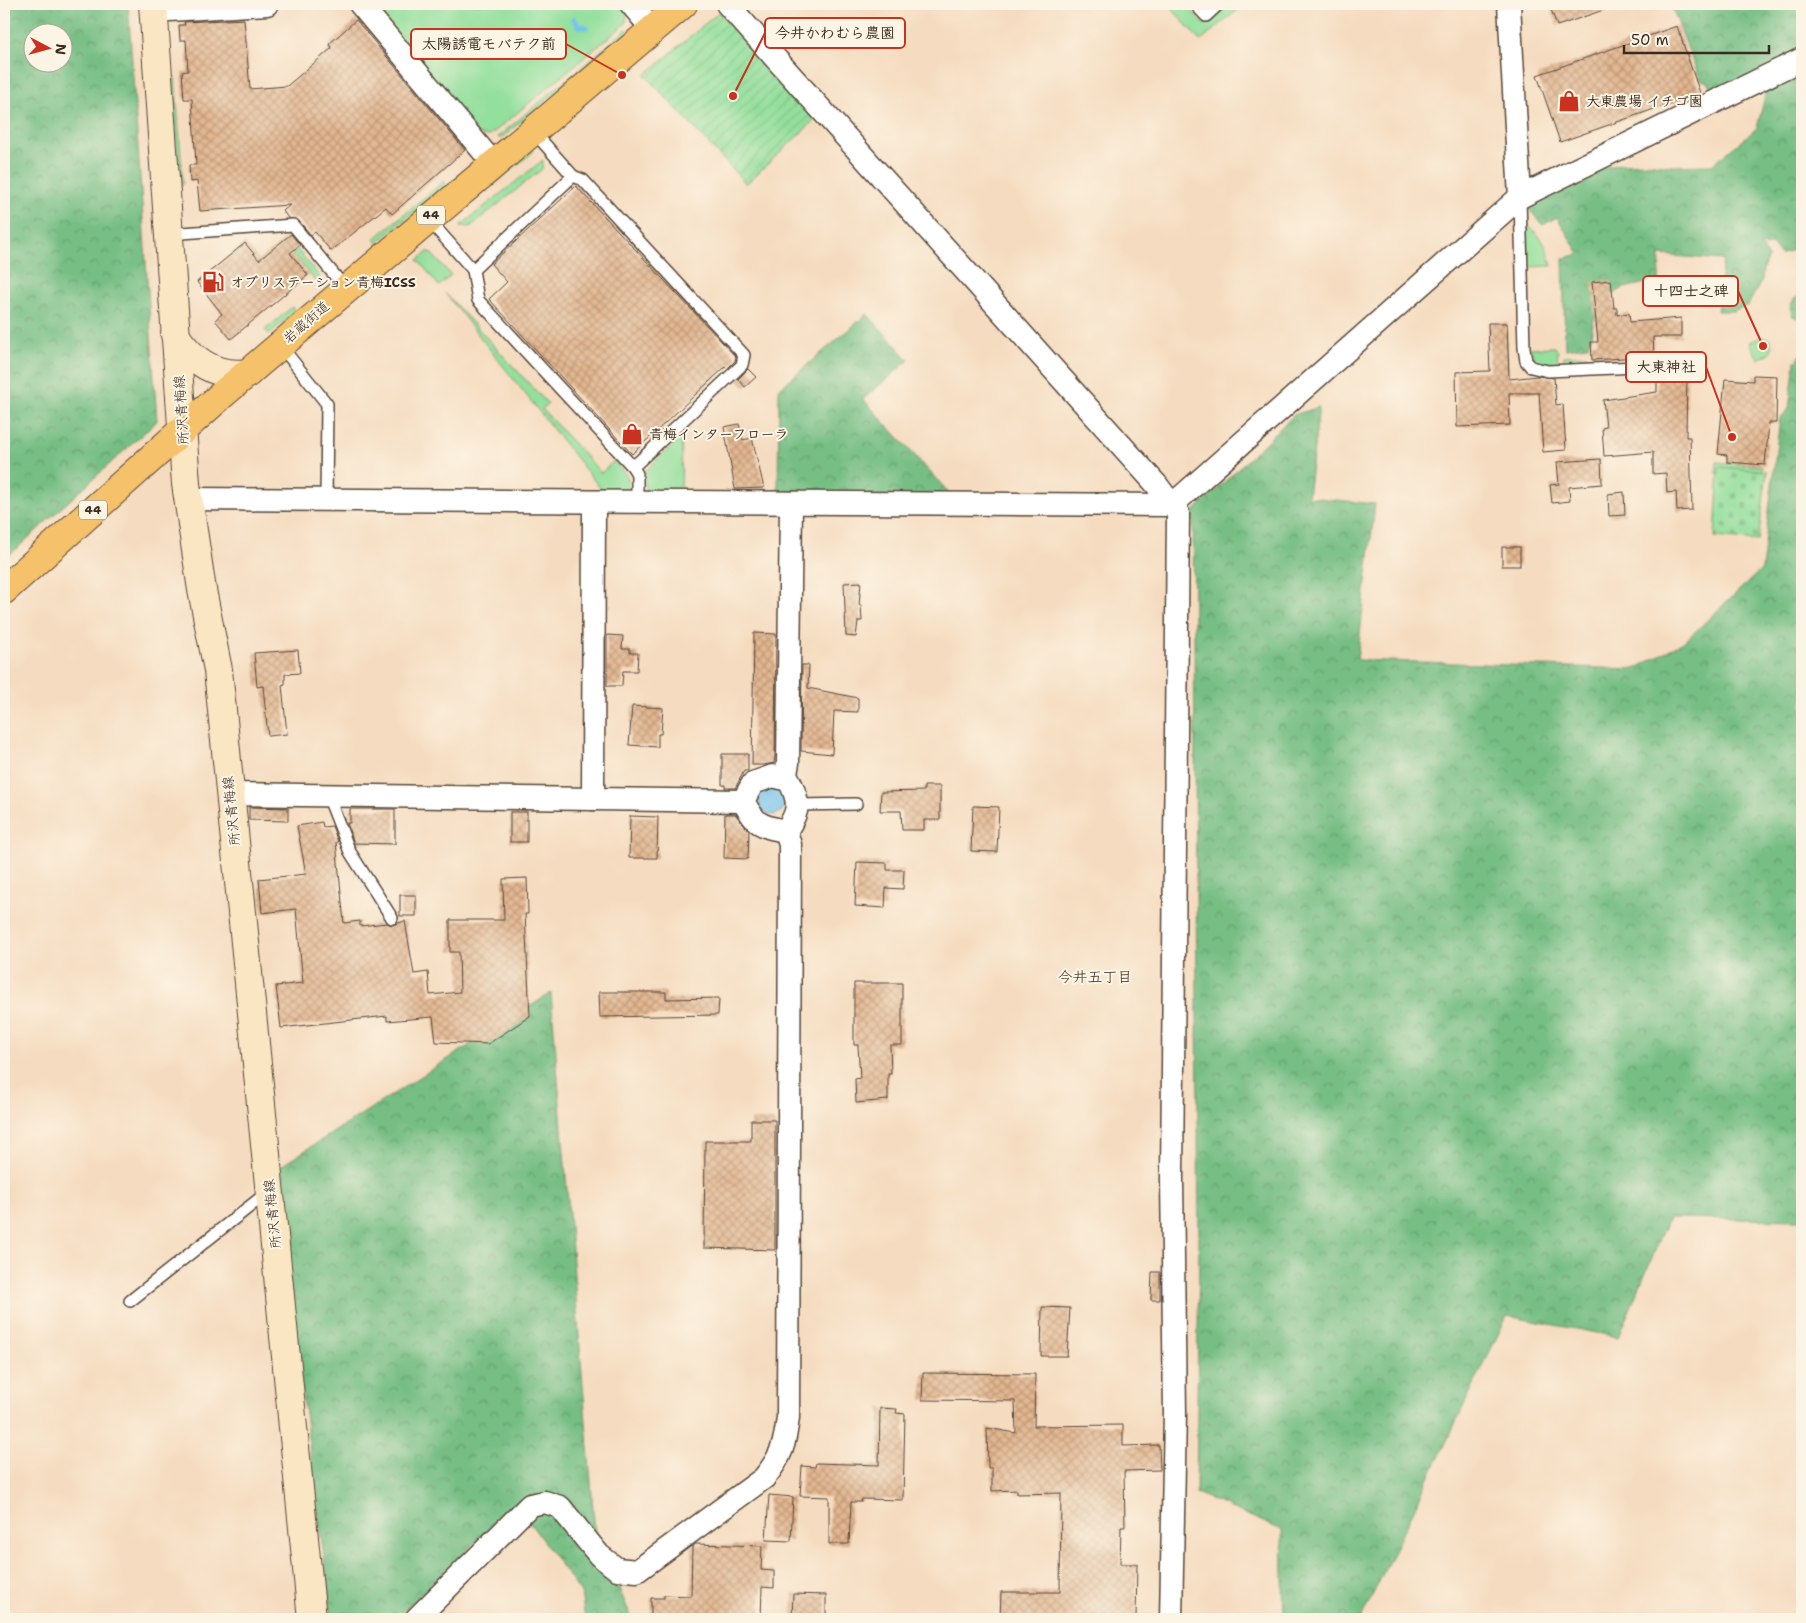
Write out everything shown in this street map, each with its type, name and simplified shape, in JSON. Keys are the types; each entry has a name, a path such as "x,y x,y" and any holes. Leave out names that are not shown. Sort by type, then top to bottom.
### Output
{"main road":[{"name":"岩蔵街道","path":"4,590 280,345 683,4"},
{"name":"所沢青梅線","path":"153,8 182,430 189,499 202,590 218,670 312,1619"},
{"path":"176,335 187,352 202,365 224,372 248,373"}],"street":[{"path":"153,8 267,4"},
{"path":"360,4 493,163"},
{"path":"631,4 653,30"},
{"path":"727,4 1178,513 1172,1179 1175,1413 1171,1619"},
{"path":"1509,4 1520,197"},
{"path":"189,499 1172,505 1520,197 1802,59"},
{"path":"593,799 594,502"},
{"path":"785,779 788,763 791,503"},
{"path":"416,1619 530,1505 545,1502 560,1507 599,1555 617,1569 637,1571 764,1478 778,1462 785,1443 788,1416 790,845 786,831 795,817 798,798 789,780 773,776 753,783 743,801"},
{"path":"229,794 743,801"},
{"path":"743,801 753,819 770,828 786,831"}],"lane":[{"path":"1195,4 1206,16 1219,4"},
{"path":"533,130 573,176 583,180 744,355 742,365 632,467"},
{"path":"473,270 573,176"},
{"path":"1520,197 1524,348 1526,361 1531,367 1548,371 1682,366"},
{"path":"428,219 473,270 478,300 632,467 637,474 637,502"},
{"path":"168,234 293,225 346,289"},
{"path":"280,345 327,404 326,500"},
{"path":"328,796 350,852 392,918"},
{"path":"797,805 856,804"},
{"path":"130,1302 269,1191"}],"green space":[{"path":"9,4 128,4 157,421 4,560 4,10"},
{"path":"370,4 621,4 627,12 626,23 489,136 479,135"},
{"path":"1168,4 1185,4 1205,25 1228,4 1245,4 1200,41"},
{"path":"1671,4 1802,4 1802,50 1713,95 1709,83 1701,80"},
{"path":"719,12 819,116 746,184 645,75"},
{"path":"627,29 629,32 500,139 498,137"},
{"path":"1802,68 1802,230 1791,232 1792,250 1780,255 1773,245 1760,246 1769,257 1763,268 1762,280 1748,305 1733,311 1717,311 1723,260 1660,255 1659,280 1624,288 1603,299 1593,322 1591,338 1587,346 1565,349 1563,259 1579,254 1557,217 1543,225 1524,204 1590,171 1620,164 1712,165 1757,128 1768,84"},
{"path":"171,78 175,78 183,184 179,185"},
{"path":"531,148 534,151 455,217 452,214"},
{"path":"543,160 542,169 470,227 460,226"},
{"path":"444,181 447,184 377,243 374,239"},
{"path":"1525,225 1540,237 1552,266 1527,267"},
{"path":"295,247 320,277 315,281 289,249"},
{"path":"429,251 451,275 439,286 418,260"},
{"path":"445,293 548,404 542,409 601,473 614,461 628,477 628,492 604,493"},
{"path":"1802,294 1802,316 1798,319 1792,315 1790,307 1794,299"},
{"path":"292,307 296,311 269,334 265,330"},
{"path":"867,314 909,360 863,399 953,497 778,495 779,389"},
{"path":"1762,337 1770,339 1772,348 1770,353 1758,359 1750,342"},
{"path":"1555,347 1558,352 1557,364 1539,363 1535,360 1530,348"},
{"path":"1802,354 1802,1220 1669,1218 1618,1337 1507,1316 1361,1619 1284,1619 1282,1530 1196,1493 1199,1247 1193,512 1294,415 1319,407 1308,497 1375,504 1357,660 1635,669 1685,641 1762,569 1780,418 1789,409 1795,361"},
{"path":"1587,355 1588,362 1564,363 1564,356"},
{"path":"682,436 681,494 645,494 645,471"},
{"path":"1717,462 1762,466 1762,471 1719,467 1719,473 1716,473"},
{"path":"1719,467 1767,471 1758,541 1715,537"},
{"path":"551,993 595,1532 632,1619 585,1619 581,1593 516,1504 395,1619 332,1619 273,1171"},
{"path":"1714,1615 1742,1619 1601,1619 1602,1616"}],"water":[{"path":"772,787 782,791 786,801 782,811 772,815 762,811 758,801 762,791"}],"building":[{"path":"1549,4 1615,4 1615,6 1557,26"},
{"path":"244,19 250,89 287,86 332,48 329,44 356,20 465,150 392,214 386,207 331,251 315,232 311,235 298,220 288,218 283,211 290,205 200,211 197,181 190,182 189,165 196,165 192,99 184,99 182,72 188,71 186,40 180,40 179,25 185,25 184,22"},
{"path":"1677,26 1700,93 1560,142 1537,75"},
{"path":"576,186 736,357 735,361 727,369 725,367 632,454 489,299 507,282 491,264"},
{"path":"291,234 300,245 290,253 308,275 231,339 215,320 222,314 197,282 245,243 259,260"},
{"path":"1611,280 1614,308 1617,308 1617,315 1629,313 1630,322 1681,318 1681,337 1653,337 1654,356 1592,360 1591,342 1598,342 1592,282"},
{"path":"1488,323 1507,323 1509,379 1538,376 1554,378 1556,405 1563,404 1566,450 1543,452 1539,393 1509,393 1510,425 1457,427 1456,372 1490,371"},
{"path":"748,369 756,377 745,387 738,379"},
{"path":"1687,372 1686,437 1690,437 1692,510 1677,511 1676,492 1667,493 1666,473 1653,474 1653,452 1604,456 1602,428 1606,427 1603,400 1657,392 1657,374"},
{"path":"1753,375 1777,376 1776,423 1769,423 1765,465 1727,462 1727,455 1718,454 1725,379 1753,381"},
{"path":"739,424 743,440 752,438 764,488 735,489 724,427"},
{"path":"1601,459 1602,484 1569,487 1570,501 1552,503 1550,485 1559,484 1557,462"},
{"path":"1624,492 1625,515 1609,516 1608,494"},
{"path":"1502,547 1520,547 1520,566 1502,566"},
{"path":"861,582 859,605 861,605 862,621 858,621 856,637 846,636 844,583"},
{"path":"754,633 776,634 775,756 774,763 764,765 752,765"},
{"path":"607,635 623,636 622,649 630,649 630,653 638,653 637,671 623,671 622,686 607,686"},
{"path":"298,650 300,673 285,674 285,684 282,685 287,734 268,736 263,686 257,687 254,653"},
{"path":"802,665 809,665 808,688 858,698 858,712 834,711 832,754 801,751"},
{"path":"632,706 663,708 661,734 658,734 658,747 629,745"},
{"path":"722,754 748,754 748,771 744,771 735,788 725,788 725,785 722,785"},
{"path":"924,786 940,786 940,820 924,820 924,830 902,830 901,811 880,811 881,792 924,791"},
{"path":"973,806 999,807 997,852 971,851"},
{"path":"249,807 288,808 288,821 249,820"},
{"path":"350,809 395,809 395,844 354,843 347,823 350,823"},
{"path":"510,812 527,812 527,842 510,842"},
{"path":"725,814 735,814 749,831 748,859 724,858"},
{"path":"630,816 658,817 657,858 629,858"},
{"path":"322,822 323,827 332,826 338,842 336,842 344,923 360,921 360,926 387,923 392,925 405,921 414,974 428,972 430,995 460,992 459,952 450,952 450,920 504,920 503,879 527,878 528,914 525,914 530,1016 488,1044 436,1042 433,1017 387,1021 387,1016 281,1028 276,986 303,983 296,909 262,913 259,879 306,874 297,826"},
{"path":"857,862 887,863 887,870 904,870 903,889 886,888 885,908 855,906"},
{"path":"400,895 416,895 416,916 400,916"},
{"path":"854,983 902,983 902,1045 890,1045 891,1074 888,1074 888,1100 856,1103 855,1079 860,1078 858,1045 854,1045"},
{"path":"599,992 666,992 666,999 719,998 718,1015 600,1017"},
{"path":"751,1120 775,1120 775,1250 704,1248 705,1141 751,1141"},
{"path":"1152,1272 1160,1272 1160,1300 1151,1300"},
{"path":"1042,1307 1070,1308 1067,1356 1041,1356"},
{"path":"923,1373 1035,1374 1034,1426 1123,1425 1123,1446 1159,1445 1160,1470 1124,1471 1125,1527 1121,1527 1120,1564 1137,1564 1136,1619 1000,1619 1001,1592 1060,1592 1061,1493 1017,1494 1017,1490 992,1491 992,1468 988,1468 987,1428 1016,1433 1015,1401 922,1400"},
{"path":"880,1408 897,1409 896,1413 905,1414 903,1500 862,1499 861,1502 851,1502 849,1544 829,1544 829,1497 800,1496 802,1466 815,1467 816,1463 879,1465"},
{"path":"769,1495 793,1497 791,1541 766,1540"},
{"path":"696,1544 762,1546 761,1570 774,1571 774,1588 762,1587 761,1619 651,1619 651,1598 664,1598 664,1595 691,1596 692,1547"},
{"path":"793,1594 826,1595 826,1619 792,1619"}],"waterway":[{"path":"574,19 579,26 586,27"},
{"path":"541,47 547,54"}],"place":[{"name":"太陽誘電モバテク前","path":"622,75"},
{"name":"今井かわむら農園","path":"733,96"},
{"name":"大東農場 イチゴ園","path":"1569,101"},
{"name":"オブリステーション青梅ICSS","path":"213,282"},
{"name":"十四士之碑","path":"1763,346"},
{"name":"青梅インターフローラ","path":"632,434"},
{"name":"大東神社","path":"1732,437"}],"district":[{"name":"今井五丁目","path":"1095,977"}]}
